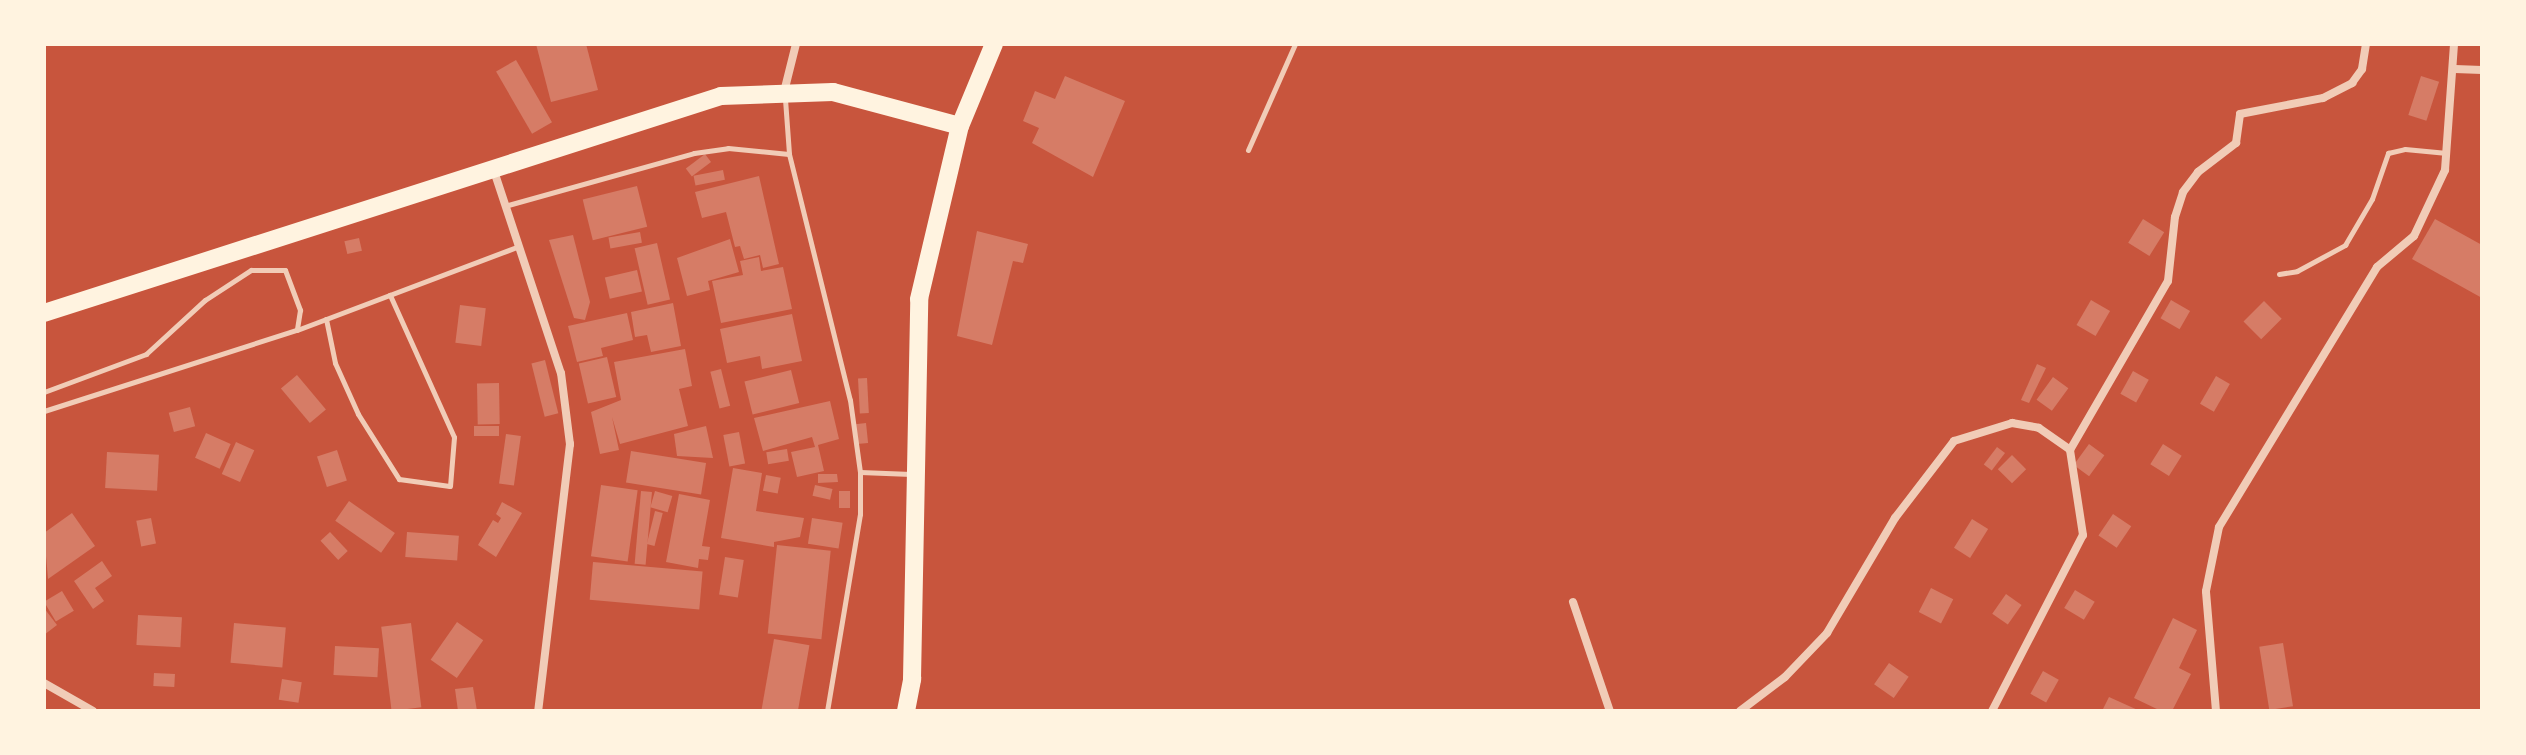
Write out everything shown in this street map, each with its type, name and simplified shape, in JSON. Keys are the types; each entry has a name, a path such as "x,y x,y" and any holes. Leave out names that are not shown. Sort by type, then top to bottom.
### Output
{"highway":[{"path":"906,711 912,679 912,474 919,299 960,126 994,44"},
{"path":"44,313 721,96 833,92 960,126"}],"street":[{"path":"784,92 796,44"},
{"path":"1992,711 2083,535 2070,450 2168,281 2175,217 2183,192 2198,172 2236,143 2240,114 2323,98 2352,83 2362,69 2366,44"},
{"path":"2216,711 2206,591 2219,527 2377,267 2414,236 2445,170 2455,69 2454,44"},
{"path":"2455,69 2482,70"},
{"path":"494,171 508,205 561,373 570,444 538,711"},
{"path":"1740,711 1785,677 1827,633 1895,518 1954,441 2012,423 2039,428 2070,450"},
{"path":"1573,602 1610,711"},
{"path":"44,683 93,711"}],"lane":[{"path":"1248,150 1295,44"},
{"path":"784,92 789,154 850,400 860,472 860,514 827,711"},
{"path":"508,205 694,153 728,148 789,154"},
{"path":"2279,274 2297,271 2345,245 2372,199 2388,153 2448,153"},
{"path":"44,411 297,330 520,246"},
{"path":"44,392 146,354 205,300 251,270 285,270 300,310 297,330"},
{"path":"326,319 335,363 358,414 399,479 450,486 454,437 390,295"},
{"path":"860,472 912,474"}],"building":[{"path":"536,44 586,44 598,90 551,102"},
{"path":"516,60 552,122 532,134 496,72"},
{"path":"1065,76 1125,101 1093,177 1032,143 1039,128 1023,121 1035,91 1055,99"},
{"path":"2421,76 2439,82 2426,121 2408,115"},
{"path":"705,154 711,162 692,176 686,168"},
{"path":"723,170 725,180 695,186 694,176"},
{"path":"759,176 779,264 763,268 760,255 744,259 740,246 735,247 726,212 702,218 695,192"},
{"path":"637,186 647,227 593,240 583,200"},
{"path":"2143,219 2164,232 2149,256 2128,243"},
{"path":"2435,219 2482,245 2482,298 2412,259"},
{"path":"977,231 1028,244 1023,263 1013,261 992,345 957,336"},
{"path":"640,232 642,243 610,248 608,238"},
{"path":"573,235 590,302 585,320 574,318 549,240"},
{"path":"359,238 362,251 347,254 344,241"},
{"path":"730,239 739,272 708,281 710,290 687,296 677,258"},
{"path":"657,243 670,300 648,305 635,248"},
{"path":"759,257 761,271 783,267 792,309 721,323 712,281 743,275 740,261"},
{"path":"637,270 642,291 610,299 605,277"},
{"path":"2091,300 2110,311 2096,336 2076,325"},
{"path":"2171,300 2190,311 2180,329 2160,318"},
{"path":"2264,301 2282,319 2261,339 2243,322"},
{"path":"673,303 681,346 651,352 647,335 635,337 631,312"},
{"path":"460,305 486,308 481,346 455,343"},
{"path":"627,313 633,340 601,348 603,356 577,362 568,326"},
{"path":"792,314 802,361 762,369 760,356 727,363 720,329"},
{"path":"685,349 692,386 679,389 688,426 620,444 612,417 619,450 600,454 591,412 621,400 614,362"},
{"path":"607,357 616,397 588,403 579,364"},
{"path":"545,360 558,413 545,417 531,363"},
{"path":"2037,364 2046,368 2029,403 2021,400"},
{"path":"721,369 730,406 720,409 710,372"},
{"path":"791,370 799,403 753,415 744,382"},
{"path":"2133,371 2149,380 2136,402 2120,394"},
{"path":"297,375 326,409 310,423 281,388"},
{"path":"2216,376 2230,384 2214,412 2200,404"},
{"path":"2053,377 2068,388 2052,411 2037,400"},
{"path":"858,378 867,378 869,413 860,413"},
{"path":"477,383 499,383 500,424 478,424"},
{"path":"830,401 839,439 818,445 824,471 797,477 791,452 815,447 812,437 763,451 754,418"},
{"path":"190,407 195,426 174,432 169,413"},
{"path":"866,423 868,443 857,444 855,424"},
{"path":"474,426 499,426 499,436 474,436"},
{"path":"706,426 713,458 677,456 674,434"},
{"path":"739,432 745,463 729,466 723,435"},
{"path":"206,433 231,444 220,469 195,458"},
{"path":"506,434 521,436 514,486 499,484"},
{"path":"236,442 254,450 240,482 222,474"},
{"path":"2089,444 2104,455 2089,476 2074,465"},
{"path":"2163,444 2182,456 2169,476 2150,464"},
{"path":"1997,447 2005,453 1992,471 1984,465"},
{"path":"787,449 789,461 768,464 766,452"},
{"path":"337,450 347,480 327,487 317,456"},
{"path":"631,451 706,463 701,494 626,483"},
{"path":"107,452 159,455 157,491 105,488"},
{"path":"2012,455 2026,469 2012,483 1998,469"},
{"path":"733,468 762,473 756,511 804,518 800,537 774,542 774,547 721,538"},
{"path":"818,474 837,474 838,482 818,483"},
{"path":"766,475 781,478 778,494 763,491"},
{"path":"601,485 638,490 628,561 591,556"},
{"path":"815,485 833,489 830,500 813,496"},
{"path":"641,491 652,492 646,565 635,564"},
{"path":"655,491 672,496 668,512 650,507"},
{"path":"839,491 850,491 850,508 839,508"},
{"path":"679,494 710,500 702,546 710,547 708,560 699,559 698,568 666,562"},
{"path":"349,501 395,533 381,553 335,521"},
{"path":"502,502 522,513 496,557 478,545 493,520 498,523 501,518 496,514"},
{"path":"655,511 663,513 655,546 647,544"},
{"path":"72,513 95,546 48,579 44,533"},
{"path":"2113,514 2131,526 2117,548 2098,536"},
{"path":"151,518 156,544 141,546 136,521"},
{"path":"812,518 843,523 839,549 808,544"},
{"path":"1972,519 1988,529 1970,558 1954,548"},
{"path":"330,532 348,551 338,560 320,541"},
{"path":"407,532 459,536 457,561 405,557"},
{"path":"777,545 831,551 821,639 768,634"},
{"path":"725,557 744,560 738,598 719,595"},
{"path":"102,561 112,576 95,588 104,601 93,609 74,581"},
{"path":"593,562 703,572 699,609 590,600"},
{"path":"1931,588 1953,599 1941,623 1919,612"},
{"path":"2075,590 2095,602 2084,620 2064,608"},
{"path":"62,591 74,611 56,622 44,602"},
{"path":"2006,594 2022,605 2008,625 1992,614"},
{"path":"44,608 57,625 44,635"},
{"path":"138,615 182,617 180,647 136,645"},
{"path":"2173,618 2197,630 2179,668 2191,674 2172,711 2161,711 2134,698"},
{"path":"457,622 483,640 457,678 431,660"},
{"path":"234,623 286,628 282,667 231,663"},
{"path":"411,623 421,707 392,711 381,627"},
{"path":"774,639 809,645 798,711 761,711"},
{"path":"2283,643 2293,706 2269,710 2259,647"},
{"path":"335,646 379,648 377,677 333,675"},
{"path":"1889,663 1909,677 1894,698 1874,684"},
{"path":"2043,671 2059,680 2046,702 2030,694"},
{"path":"154,673 175,674 174,687 153,686"},
{"path":"282,679 302,682 298,703 279,700"},
{"path":"473,687 477,711 458,711 455,689"},
{"path":"2109,697 2140,711 2102,711"}]}
